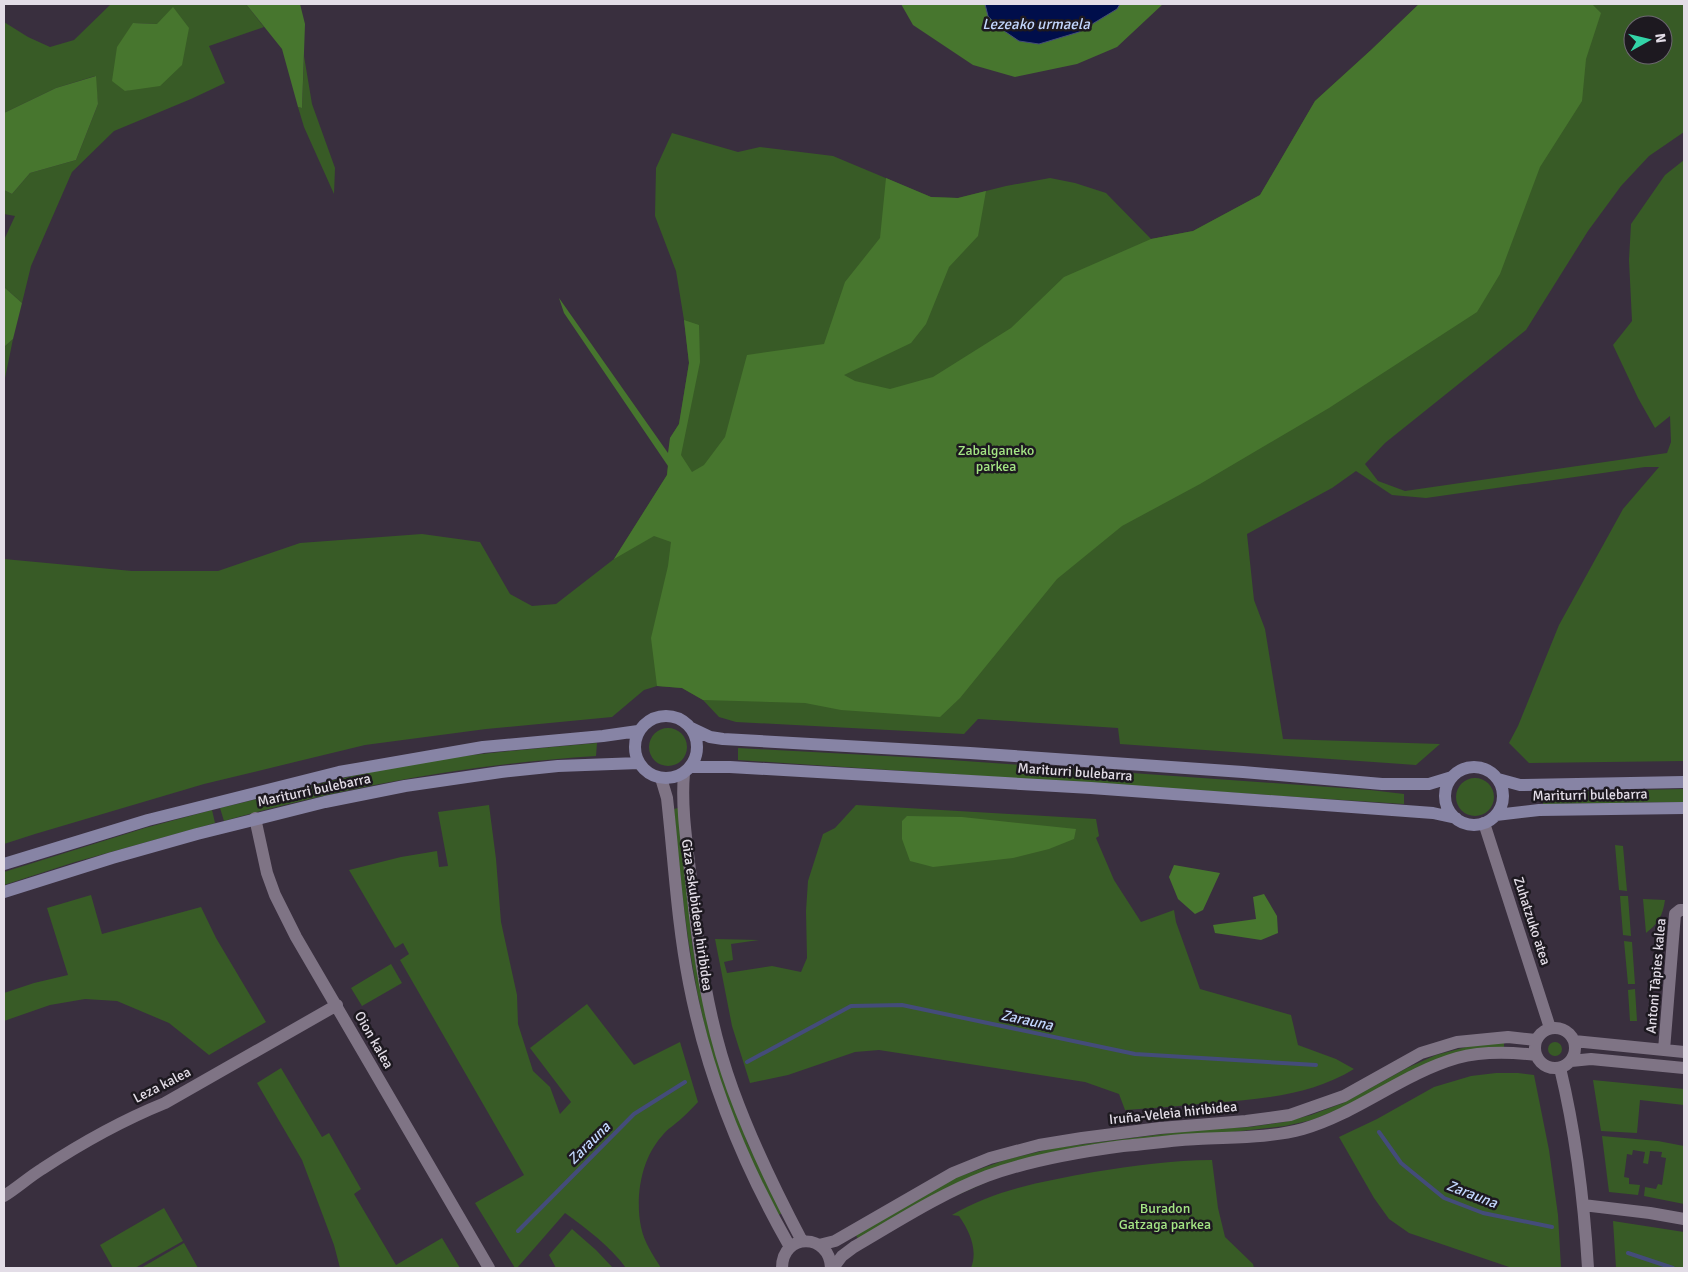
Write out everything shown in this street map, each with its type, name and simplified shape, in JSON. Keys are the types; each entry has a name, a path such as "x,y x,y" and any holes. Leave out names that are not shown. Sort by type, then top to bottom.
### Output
{"main road":[{"path":"664,715 674,716 692,728 697,741 697,755 687,770 673,778 661,778 652,776 644,770 635,753 635,742 638,732 649,720 664,715"},
{"name":"Mariturri bulebarra","path":"692,728 710,737 723,739 1243,772 1382,784 1429,784 1452,777"},
{"name":"Mariturri bulebarra","path":"4,864 148,820 339,772 483,747 638,732"},
{"name":"Mariturri bulebarra","path":"4,892 112,858 255,818 325,802 405,786 501,772 558,766 639,763"},
{"name":"Mariturri bulebarra","path":"687,770 740,767 1091,788 1433,813 1456,818"},
{"path":"1470,767 1481,767 1491,772 1498,780 1502,788 1503,797 1501,807 1496,814 1484,823 1466,823 1456,818 1449,809 1446,799 1446,787 1452,777 1460,770 1470,767"},
{"name":"Mariturri bulebarra","path":"1498,780 1520,785 1684,782"},
{"name":"Mariturri bulebarra","path":"1496,814 1539,810 1684,808"}],"street":[{"name":"Giza eskubideen hiribidea","path":"687,770 682,796 704,985 732,1088 796,1244"},
{"name":"Giza eskubideen hiribidea","path":"661,778 667,798 681,930 689,984 705,1047 719,1093 752,1175 796,1244"},
{"name":"Oion kalea","path":"255,818 267,873 275,895 296,936 490,1268"},
{"name":"Zuhatzuko atea","path":"1484,823 1550,1028"},
{"name":"Antoni Tàpies kalea","path":"1664,1050 1675,914 1680,910 1684,910"},
{"name":"Leza kalea","path":"4,1196 50,1164 136,1114 165,1103 336,1005"},
{"path":"1565,1064 1574,1055 1574,1041 1565,1030 1558,1028 1545,1030 1536,1040 1536,1055 1543,1064 1554,1069 1565,1064 1591,1059 1684,1068"},
{"name":"Iruña-Veleia hiribidea","path":"819,1245 834,1241 953,1173 990,1158 1039,1145 1082,1138 1290,1115 1344,1096 1421,1054 1457,1042 1508,1037 1536,1040"},
{"path":"1574,1041 1684,1052"},
{"name":"Iruña-Veleia hiribidea","path":"832,1268 842,1256 854,1247 961,1187 987,1176 1084,1152 1122,1146 1195,1139 1257,1136 1302,1129 1364,1104 1404,1081 1457,1058 1515,1052 1536,1055"},
{"path":"1565,1064 1584,1205 1588,1268"},
{"path":"1584,1205 1684,1219"},
{"path":"782,1268 785,1254 796,1244 811,1241 827,1252 832,1268"}],"green space":[{"path":"111,4 246,4 264,27 209,46 225,83 114,131 72,172 31,266 22,303 4,287 4,240 15,216 4,214 4,190 12,194 30,173 76,160 98,104 95,76 56,88 4,113 4,22 28,37 50,47 74,40","holes":["133,23 157,24 134,89 125,91"]},
{"path":"246,4 300,4 305,24 302,108 298,107 282,49"},
{"path":"901,4 985,4 988,16 1117,9 1120,4 1163,4 1117,47 1077,64 1015,77 973,65 913,25"},
{"name":"Zabalganeko parkea","path":"1419,4 1684,4 1684,132 1649,156 1621,186 1588,231 1526,330 1385,443 1365,464 1378,481 1405,491 1667,453 1671,442 1670,416 1655,428 1638,398 1613,345 1632,321 1629,260 1631,224 1665,175 1684,160 1684,761 1529,763 1509,743 1518,726 1559,625 1623,509 1659,467 1645,467 1426,498 1392,495 1356,471 1332,488 1247,534 1254,600 1265,629 1283,739 1440,744 1416,765 1120,744 1118,728 978,719 964,734 736,722 719,717 703,700 682,688 657,686 644,690 612,717 486,729 365,745 204,784 4,844 4,559 132,571 218,571 300,543 422,534 480,542 510,594 532,606 556,604 614,559 667,475 670,438 679,424 689,363 676,271 655,216 656,168 672,133 738,152 760,147 833,156 931,197 958,198 1006,186 1050,178 1075,183 1106,193 1151,239 1193,231 1260,195 1315,101"},
{"path":"1419,4 1592,4 1601,13 1586,59 1582,101 1540,167 1500,274 1477,312 1329,408 1200,484 1122,526 1057,579 960,698 940,717 841,710 805,703 703,700 682,688 657,686 651,638 668,566 671,542 654,536 614,559 667,475 668,466 564,313 559,298 668,453 670,438 679,424 689,363 684,320 699,325 700,362 681,455 692,472 704,465 725,437 747,355 824,344 845,282 880,238 886,178 931,197 958,198 986,191 978,236 949,267 926,324 911,343 844,375 855,381 890,389 933,377 1011,328 1064,277 1151,239 1193,231 1260,195 1315,101"},
{"path":"173,7 189,28 182,65 160,86 125,91 112,81 117,47 133,23 157,24"},
{"path":"304,56 312,104 335,168 334,194 304,127 298,107 302,108"},
{"path":"96,76 98,104 76,160 30,173 12,194 4,190 4,113 56,88"},
{"path":"4,287 22,303 13,339 4,347"},
{"path":"13,339 4,383 4,347"},
{"path":"668,728 682,733 687,747 682,761 668,766 654,761 649,747 654,733"},
{"path":"597,743 596,756 502,765 408,779 315,798 224,821 220,808 327,782 435,760"},
{"path":"738,748 923,758 1370,790 1404,794 1404,804 738,760"},
{"path":"1475,778 1482,779 1488,784 1493,790 1493,804 1488,810 1482,815 1475,816 1468,815 1462,810 1457,804 1456,797 1457,790 1462,784 1468,779"},
{"path":"1684,789 1684,802 1543,804 1543,792"},
{"path":"489,805 501,922 517,995 518,1024 533,1071 550,1087 560,1114 571,1102 530,1048 587,1004 634,1065 680,1042 698,1102 666,1131 655,1145 645,1167 639,1191 639,1215 642,1233 661,1268 626,1268 605,1245 565,1213 515,1268 475,1203 524,1175 400,960 409,954 403,943 395,948 349,870 401,857 437,851 439,867 448,866 438,812"},
{"path":"856,805 1096,819 1099,836 1096,838 1114,880 1141,922 1174,910 1176,922 1200,989 1291,1015 1298,1045 1336,1059 1354,1069 1320,1085 1284,1095 1247,1100 1125,1110 1119,1094 1085,1082 879,1050 855,1052 788,1075 750,1083 732,1026 715,939 759,940 731,944 733,960 724,962 727,973 772,966 801,972 807,958 806,911 808,881 823,834 835,828"},
{"path":"678,808 692,943 701,993 729,1094 748,1144 782,1213 777,1216 730,1110 713,1059 704,1024 685,917 674,809"},
{"path":"212,810 215,823 75,862 4,885 4,872 145,828"},
{"path":"907,816 962,817 1076,829 1074,839 1049,849 1013,858 933,867 910,861 902,839 902,821"},
{"path":"1615,845 1623,846 1627,891 1619,890"},
{"path":"1174,865 1220,873 1203,910 1195,914 1178,899 1169,877"},
{"path":"1264,894 1277,916 1278,933 1261,940 1215,933 1213,925 1256,919 1253,897"},
{"path":"91,895 102,934 201,907 216,938 266,1022 209,1055 169,1023 117,1001 85,999 50,1005 4,1021 4,993 34,983 68,975 47,908"},
{"path":"1620,896 1628,896 1631,936 1623,935"},
{"path":"1643,899 1665,900 1659,919 1646,933"},
{"path":"1624,941 1632,942 1635,984 1628,984"},
{"path":"391,964 402,983 362,1006 351,988"},
{"path":"1635,989 1637,1021 1630,1021 1628,990"},
{"path":"1504,1042 1504,1047 1475,1049 1312,1120 1285,1126 1055,1152 858,1239 856,1235 955,1178 1005,1160 1054,1148 1194,1130 1250,1127 1284,1122 1311,1115 1343,1103 1407,1068 1436,1055 1474,1045"},
{"path":"1555,1042 1560,1044 1562,1049 1560,1054 1555,1056 1550,1054 1548,1049 1550,1044"},
{"path":"281,1068 322,1137 329,1133 361,1189 354,1194 396,1265 442,1238 460,1268 340,1268 334,1245 302,1160 257,1083"},
{"path":"1496,1073 1534,1075 1549,1150 1558,1215 1561,1268 1512,1268 1409,1233 1389,1219 1374,1198 1339,1137 1377,1119 1434,1087 1471,1076"},
{"path":"1593,1080 1684,1089 1684,1105 1640,1100 1637,1133 1601,1131"},
{"path":"1602,1136 1658,1141 1684,1146 1684,1204 1644,1196 1645,1187 1656,1189 1658,1184 1662,1185 1666,1158 1661,1157 1662,1152 1650,1151 1648,1164 1643,1163 1645,1152 1633,1150 1632,1155 1627,1154 1624,1177 1629,1178 1629,1184 1640,1185 1638,1195 1609,1192"},
{"name":"Buradon Gatzaga parkea","path":"1212,1160 1218,1208 1225,1237 1253,1264 1254,1268 971,1268 974,1255 972,1241 959,1216 952,1215 1003,1192 1039,1183 1094,1172 1138,1166"},
{"path":"164,1208 183,1241 135,1268 113,1268 100,1245"},
{"path":"1613,1221 1684,1232 1684,1268 1616,1268"},
{"path":"572,1229 613,1268 556,1268 549,1255"},
{"path":"184,1243 198,1268 141,1268"}],"water":[{"name":"Lezeako urmaela","path":"985,4 1120,4 1117,9 1079,32 1039,44 1019,41 997,26 988,16"}],"waterway":[{"name":"Zarauna","path":"747,1062 851,1006 902,1005 1135,1054 1316,1065"},
{"name":"Zarauna","path":"518,1231 634,1114 685,1082"},
{"name":"Zarauna","path":"1379,1132 1401,1163 1444,1198 1483,1213 1552,1227"},
{"name":"Zarauna","path":"1628,1253 1673,1268"}]}
